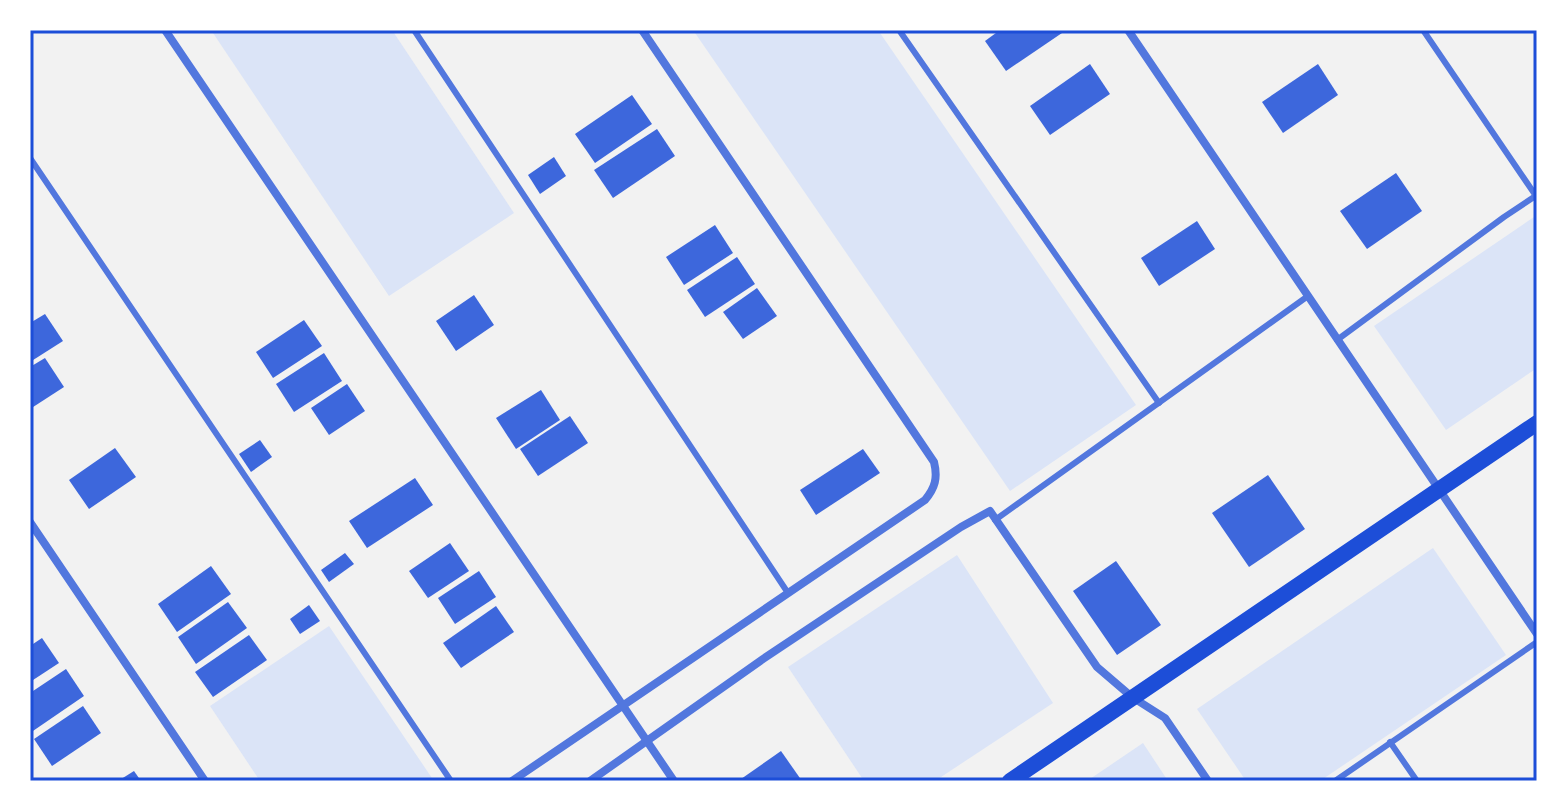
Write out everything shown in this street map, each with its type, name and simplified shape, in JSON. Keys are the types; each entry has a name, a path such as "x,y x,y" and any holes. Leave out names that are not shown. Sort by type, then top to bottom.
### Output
{"main road":[{"path":"1010,781 1537,423"}],"street":[{"path":"165,30 674,781"},
{"path":"512,781 925,500 936,481 934,462 642,30"},
{"path":"1128,30 1537,634"},
{"path":"590,781 776,650 961,527 993,516 1097,667 1132,697 1165,718 1208,781"},
{"path":"30,522 205,781"}],"lane":[{"path":"414,30 788,593"},
{"path":"899,30 1159,403"},
{"path":"1337,340 1537,196 1423,30"},
{"path":"30,158 451,781"},
{"path":"993,516 1159,403 1308,296"},
{"path":"1335,781 1537,642"},
{"path":"1390,742 1417,781"}],"shaded area":[{"path":"211,30 392,30 514,213 389,296"},
{"path":"693,30 878,30 1136,405 1010,491"},
{"path":"1537,215 1537,368 1446,430 1374,326"},
{"path":"1433,548 1506,655 1320,781 1246,781 1197,709"},
{"path":"957,555 1053,703 935,781 864,781 788,667"},
{"path":"329,626 434,781 260,781 210,706"},
{"path":"1143,743 1168,781 1087,781"}],"building":[{"path":"1000,30 1060,30 1062,33 1006,71 985,41"},
{"path":"1090,64 1110,94 1050,135 1030,106"},
{"path":"1318,64 1338,95 1283,133 1262,102"},
{"path":"632,95 652,124 595,163 575,134"},
{"path":"657,129 675,156 613,198 594,170"},
{"path":"554,157 566,176 540,194 528,175"},
{"path":"1396,173 1422,211 1367,249 1340,211"},
{"path":"1197,221 1215,249 1159,286 1141,258"},
{"path":"715,225 733,253 684,285 666,257"},
{"path":"737,257 755,284 705,317 687,290"},
{"path":"757,288 777,316 743,339 723,312"},
{"path":"474,295 494,325 456,351 436,321"},
{"path":"45,314 63,341 30,362 30,323"},
{"path":"304,320 322,346 273,378 256,352"},
{"path":"324,353 342,381 294,412 276,384"},
{"path":"45,358 64,387 30,409 30,367"},
{"path":"347,384 365,411 329,435 311,408"},
{"path":"541,390 560,420 516,449 496,418"},
{"path":"570,416 588,443 538,476 520,449"},
{"path":"260,440 272,457 251,472 239,454"},
{"path":"115,448 136,477 89,509 69,480"},
{"path":"863,449 880,473 816,515 800,490"},
{"path":"1268,475 1305,529 1249,567 1212,513"},
{"path":"415,478 433,505 367,548 349,521"},
{"path":"450,543 469,571 428,598 409,571"},
{"path":"345,553 354,564 329,582 321,570"},
{"path":"1116,561 1161,625 1117,655 1073,591"},
{"path":"211,566 231,594 177,632 158,604"},
{"path":"479,571 496,597 455,624 438,598"},
{"path":"228,602 247,628 196,664 178,637"},
{"path":"309,605 320,621 300,634 290,619"},
{"path":"496,606 514,632 461,668 443,643"},
{"path":"249,635 267,660 213,697 195,672"},
{"path":"42,638 59,663 30,682 30,646"},
{"path":"66,669 84,696 30,733 30,693"},
{"path":"83,706 101,733 52,766 34,739"},
{"path":"781,751 802,781 742,781 741,779"},
{"path":"134,771 141,781 118,781"}]}
